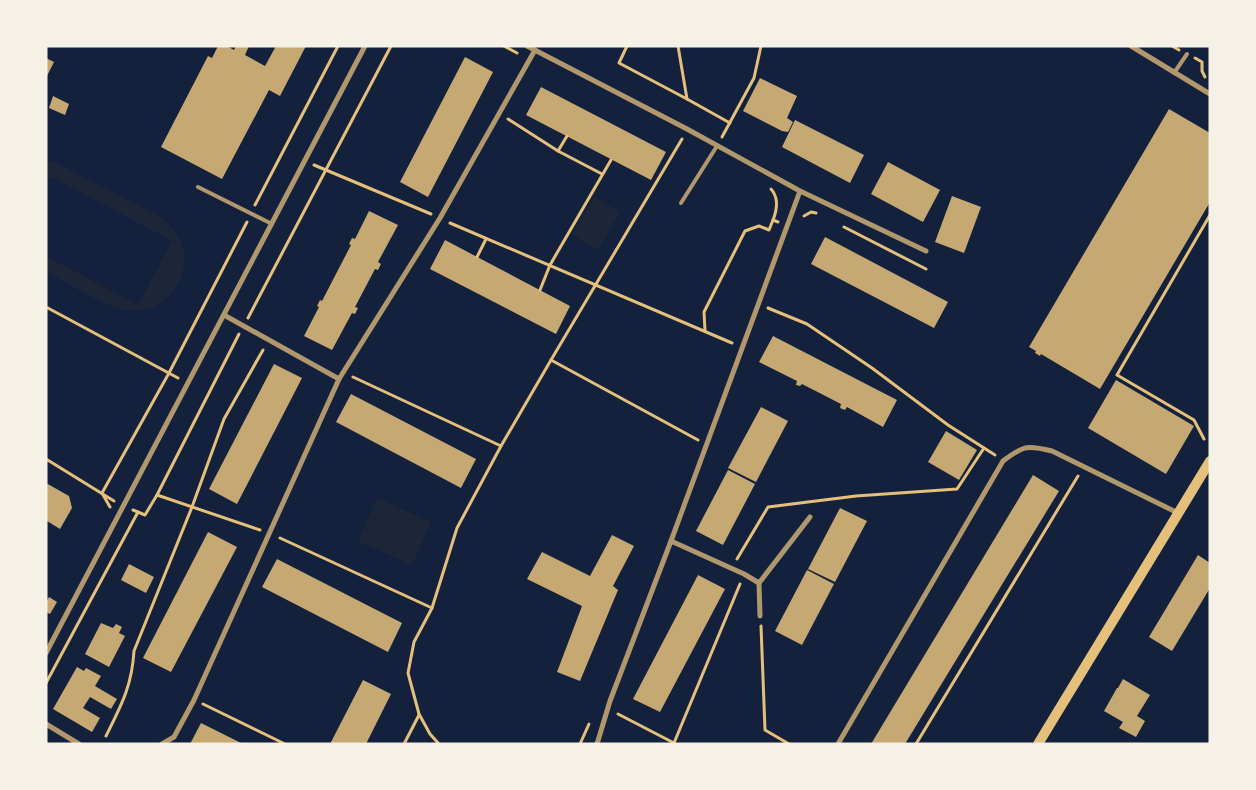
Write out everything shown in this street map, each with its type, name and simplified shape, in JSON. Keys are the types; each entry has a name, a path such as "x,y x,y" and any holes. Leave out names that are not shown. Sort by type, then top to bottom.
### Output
{"main road":[{"path":"1038,744 1210,461"}],"street":[{"path":"46,653 365,46"},
{"path":"527,46 800,191 926,251"},
{"path":"1131,46 1174,73 1210,92"},
{"path":"162,744 174,737 194,700 339,379 440,218 535,50"},
{"path":"596,744 610,701 800,191"},
{"path":"224,315 339,379"},
{"path":"838,744 1003,461 1016,451 1031,446 1052,451 1178,513"},
{"path":"760,616 759,583 810,517"},
{"path":"671,541 744,574 759,583"},
{"path":"46,724 79,744"}],"lane":[{"path":"1174,73 1187,54"},
{"path":"681,203 717,146"},
{"path":"198,187 272,224"}],"path":[{"path":"102,493 169,373 338,46"},
{"path":"46,459 123,506 145,514 157,495 243,326 391,46"},
{"path":"504,46 530,60"},
{"path":"627,46 619,63 730,123"},
{"path":"678,46 687,99"},
{"path":"717,146 754,78 761,46"},
{"path":"500,114 558,150 602,174"},
{"path":"558,150 567,136"},
{"path":"439,744 430,734 419,714 408,673 414,642 432,608 457,528 501,446 682,138 690,142"},
{"path":"540,290 550,265 611,160"},
{"path":"705,331 704,312 745,231 759,226 769,230 778,209 774,194 768,186"},
{"path":"773,220 795,228 804,216 811,212 819,213"},
{"path":"1204,439 1194,420 1117,375 1210,215"},
{"path":"841,225 926,270"},
{"path":"478,257 486,239"},
{"path":"596,284 742,347"},
{"path":"46,307 188,383"},
{"path":"763,315 766,307 807,324 872,368 948,425 1003,461"},
{"path":"106,736 128,692 133,670 134,651 192,507 224,419 265,345"},
{"path":"551,360 707,444"},
{"path":"343,373 501,446"},
{"path":"731,568 768,507 840,498 957,489 984,448"},
{"path":"1070,473 1087,480"},
{"path":"916,744 1078,476"},
{"path":"102,493 110,508"},
{"path":"157,495 268,533 432,608"},
{"path":"46,683 138,512"},
{"path":"617,714 674,743 744,574"},
{"path":"760,616 765,730 788,744"},
{"path":"194,700 285,744"},
{"path":"614,721 620,705"},
{"path":"404,744 419,714"}],"shaded area":[{"path":"46,159 157,215 172,228 182,244 184,256 180,279 167,298 157,305 146,309 124,310 101,302 46,272 46,256 138,305 172,241 50,176 46,183"},
{"path":"594,197 620,212 598,250 572,235"},
{"path":"377,498 431,522 412,565 358,541"}],"building":[{"path":"218,46 227,46 234,50 236,46 249,46 245,55 265,66 276,46 306,46 280,96 269,90 222,179 161,147 208,56 212,58"},
{"path":"465,57 493,72 428,197 400,182"},
{"path":"46,58 54,62 46,78"},
{"path":"760,78 797,96 787,118 793,122 788,132 782,131 743,111"},
{"path":"541,87 666,152 651,180 526,115"},
{"path":"53,96 69,104 65,115 49,108"},
{"path":"1169,109 1210,133 1210,202 1100,389 1041,354 1040,356 1029,347"},
{"path":"795,120 864,155 850,183 782,147"},
{"path":"888,162 940,190 923,222 871,194"},
{"path":"952,196 981,207 964,253 935,242"},
{"path":"369,211 398,225 378,262 381,264 378,270 375,269 355,307 358,308 355,314 352,313 332,350 304,336 319,307 317,306 320,300 322,301 351,245 349,244 352,238 355,239"},
{"path":"825,237 948,302 934,328 811,264"},
{"path":"445,240 570,306 556,334 430,269"},
{"path":"773,336 897,400 883,427 847,407 845,410 840,408 841,404 802,384 800,386 796,385 797,381 759,362"},
{"path":"274,364 302,378 237,504 209,489"},
{"path":"1116,380 1194,426 1166,474 1088,428"},
{"path":"351,394 476,459 461,488 336,422"},
{"path":"761,407 788,421 756,482 728,468"},
{"path":"946,431 977,450 959,480 928,462"},
{"path":"728,470 755,484 723,545 696,531"},
{"path":"1033,475 1059,491 905,744 871,744"},
{"path":"46,483 69,496 72,508 60,529 47,521 46,524"},
{"path":"840,508 867,521 835,582 808,569"},
{"path":"208,532 237,547 171,672 143,658"},
{"path":"612,535 634,546 613,586 618,590 580,681 557,672 582,606 527,579 542,552 590,576"},
{"path":"1198,555 1210,563 1210,588 1172,651 1149,637"},
{"path":"277,559 402,623 388,652 262,587"},
{"path":"129,564 154,577 146,593 121,580"},
{"path":"807,570 834,584 802,645 775,631"},
{"path":"698,575 725,589 660,712 633,699"},
{"path":"49,597 57,602 50,614 46,612 46,602"},
{"path":"101,623 113,628 116,624 122,627 119,633 125,636 109,667 85,654"},
{"path":"77,667 84,671 86,668 101,676 95,686 117,699 111,709 90,697 83,708 100,718 92,732 53,709"},
{"path":"1123,679 1150,695 1137,716 1145,721 1136,737 1119,728 1123,722 1104,711"},
{"path":"363,680 391,694 366,744 330,744"},
{"path":"201,723 243,744 190,744"}]}
